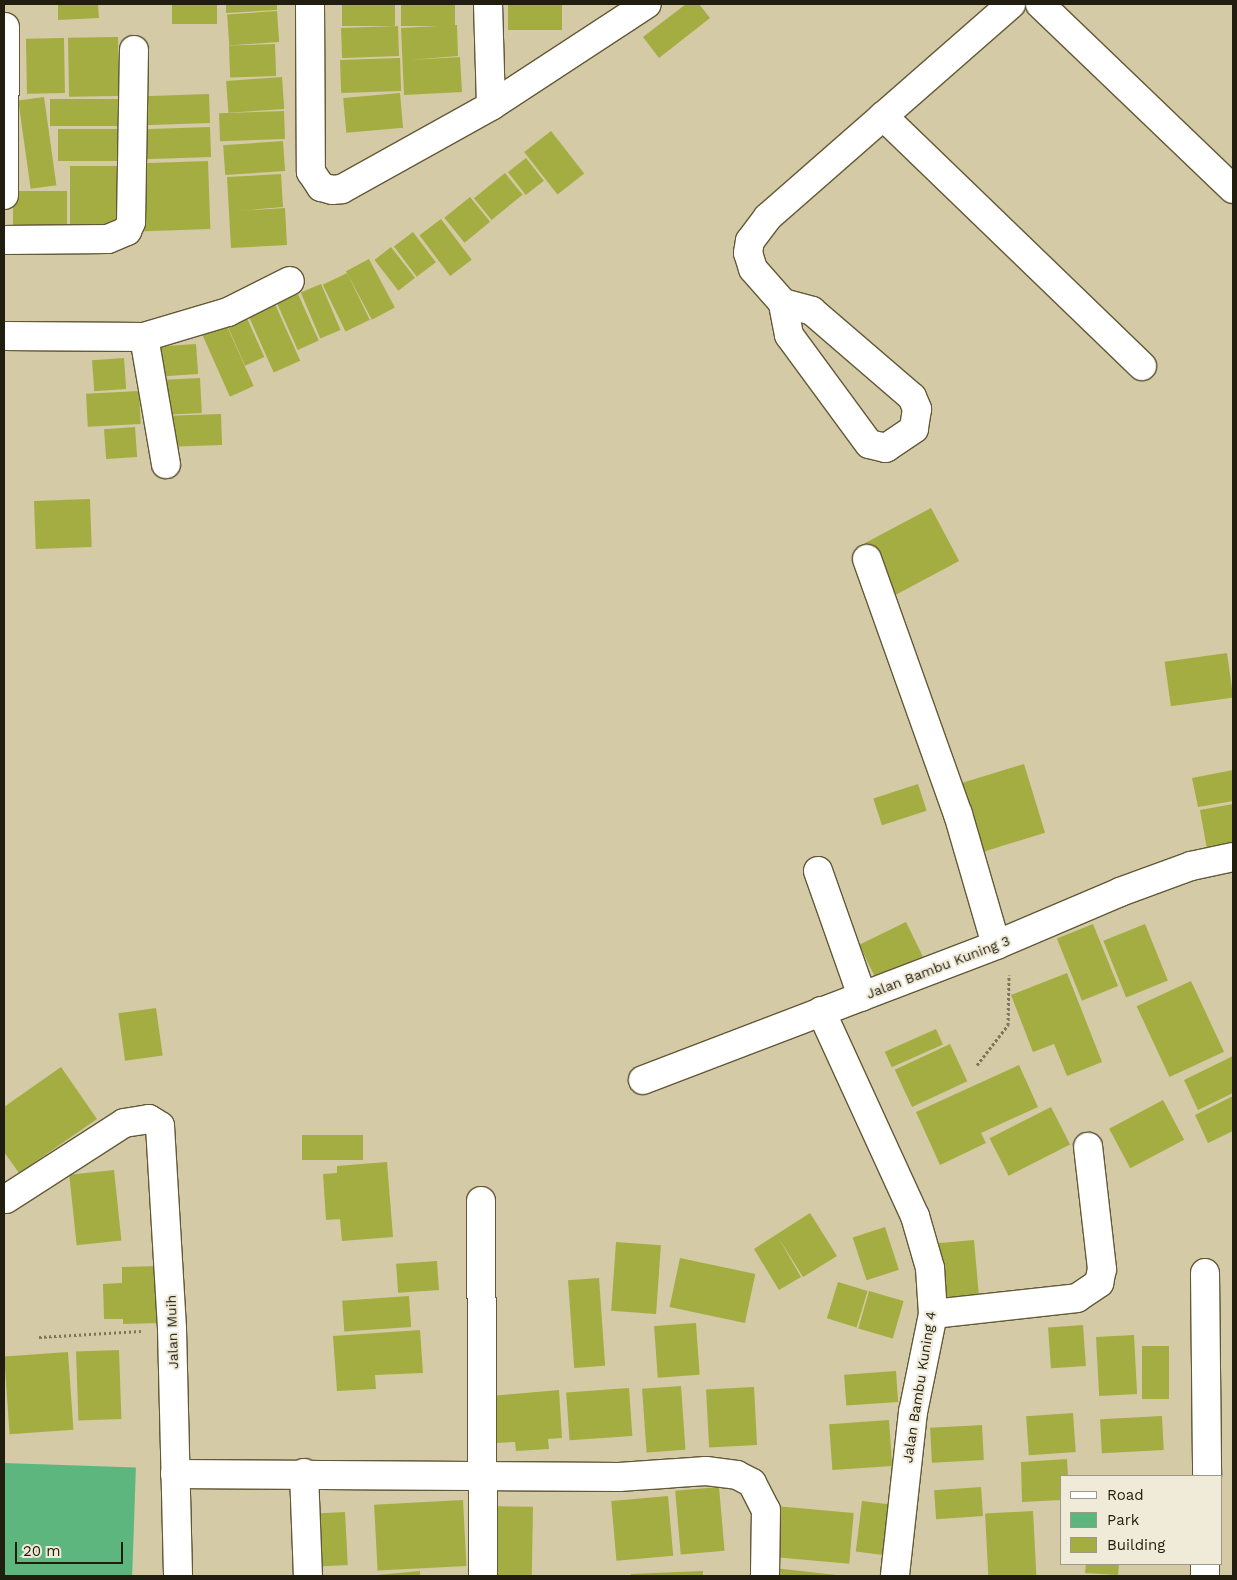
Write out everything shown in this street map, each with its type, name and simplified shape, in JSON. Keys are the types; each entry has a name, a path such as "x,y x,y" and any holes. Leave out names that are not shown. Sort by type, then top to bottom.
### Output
{"street":[{"path":"310,4 311,172 321,187 342,189 491,106 647,4"},
{"path":"488,4 491,106"},
{"path":"783,303 812,311 912,396 917,409 914,428 886,448 869,444 789,335 783,303 753,269 748,253 755,231 1011,4"},
{"path":"1040,4 1233,189"},
{"path":"4,195 6,28"},
{"path":"4,240 108,239 128,231 131,222 134,50"},
{"path":"883,116 1142,366"},
{"path":"4,336 144,337 228,312 290,281"},
{"path":"144,337 166,464"},
{"path":"867,560 958,814 996,945"},
{"name":"Jalan Bambu Kuning 3","path":"643,1080 996,945 1182,869 1233,857"},
{"path":"818,871 862,996"},
{"name":"Jalan Bambu Kuning 4","path":"821,1011 925,1240 933,1314 913,1412 895,1576"},
{"name":"Jalan Muih","path":"6,1199 124,1123 149,1119 160,1126 164,1141 172,1329 178,1576"},
{"path":"933,1314 1077,1298 1094,1289 1102,1269 1088,1147"},
{"path":"481,1201 480,1474 484,1576"},
{"path":"1205,1274 1207,1475"},
{"path":"176,1474 480,1474 618,1477 706,1471 737,1475 752,1483 766,1510 765,1576"},
{"path":"304,1473 308,1576"}],"path":[{"path":"976,1066 1008,1025 1010,983 996,945"},
{"path":"39,1337 172,1329"}],"green space":[{"path":"4,1463 136,1468 132,1576 4,1576"}],"building":[{"path":"58,4 98,4 99,18 58,20"},
{"path":"172,4 217,4 217,24 172,24"},
{"path":"226,4 277,4 277,10 226,13"},
{"path":"342,4 395,4 395,26 342,26"},
{"path":"401,4 455,4 455,26 401,26"},
{"path":"508,4 562,4 562,30 508,30"},
{"path":"686,4 699,4 710,18 659,58 643,37"},
{"path":"277,11 279,42 229,45 227,14"},
{"path":"457,25 458,56 409,60 460,57 462,92 404,95 401,28"},
{"path":"398,26 399,56 342,58 341,28"},
{"path":"118,37 119,96 69,97 68,38"},
{"path":"64,38 65,93 27,94 26,39"},
{"path":"275,44 276,76 230,78 229,46"},
{"path":"400,58 401,91 341,93 340,60"},
{"path":"282,77 284,109 228,113 226,81"},
{"path":"400,93 403,128 346,133 343,98"},
{"path":"209,94 210,123 136,126 135,97"},
{"path":"44,97 56,185 31,189 18,101"},
{"path":"50,99 122,99 122,126 50,126"},
{"path":"284,111 285,139 220,141 219,113"},
{"path":"210,127 211,157 137,160 136,130"},
{"path":"58,129 117,129 117,161 58,161"},
{"path":"551,131 584,174 557,194 524,152"},
{"path":"283,141 285,171 225,175 223,145"},
{"path":"526,158 544,181 526,195 508,172"},
{"path":"208,161 210,229 144,231 142,163"},
{"path":"70,166 121,166 121,227 70,227"},
{"path":"505,173 523,195 492,220 474,198"},
{"path":"281,174 283,207 238,211 285,208 287,245 231,248 227,177"},
{"path":"13,191 67,191 67,231 13,231"},
{"path":"470,197 490,222 464,243 444,218"},
{"path":"441,219 472,260 450,276 419,235"},
{"path":"413,232 436,262 417,277 394,246"},
{"path":"391,247 415,278 398,291 374,260"},
{"path":"369,259 395,308 372,320 346,271"},
{"path":"347,273 370,320 346,332 323,285"},
{"path":"321,284 341,330 320,339 301,293"},
{"path":"298,294 319,341 298,350 277,303"},
{"path":"275,304 300,361 274,372 249,316"},
{"path":"246,316 264,357 245,366 227,325"},
{"path":"226,324 254,386 230,397 202,335"},
{"path":"196,344 198,374 157,377 155,347"},
{"path":"124,358 126,389 94,391 92,360"},
{"path":"200,378 202,413 162,415 160,380"},
{"path":"139,391 141,424 88,427 86,394"},
{"path":"221,414 222,445 169,447 168,416"},
{"path":"135,427 137,457 106,459 104,429"},
{"path":"90,499 92,547 36,549 34,501"},
{"path":"931,508 959,561 893,596 865,543"},
{"path":"1227,653 1233,698 1171,706 1165,662"},
{"path":"1024,764 1045,833 982,852 961,783"},
{"path":"1233,770 1233,801 1198,807 1192,778"},
{"path":"918,784 927,811 882,825 873,799"},
{"path":"1233,804 1233,851 1208,855 1200,810"},
{"path":"906,922 923,957 876,980 859,945"},
{"path":"1093,924 1118,986 1082,1001 1057,939"},
{"path":"1145,924 1168,981 1126,997 1103,941"},
{"path":"1067,973 1102,1062 1067,1076 1054,1044 1033,1052 1011,995"},
{"path":"1191,981 1224,1052 1170,1077 1137,1006"},
{"path":"156,1008 163,1056 125,1061 118,1013"},
{"path":"936,1029 943,1045 892,1067 885,1052"},
{"path":"950,1044 967,1081 912,1107 895,1070"},
{"path":"1233,1056 1233,1093 1198,1110 1184,1080"},
{"path":"1019,1065 1038,1107 981,1133 986,1143 940,1165 916,1112"},
{"path":"61,1067 97,1119 19,1173 4,1152 4,1107"},
{"path":"1233,1096 1233,1131 1208,1143 1195,1115"},
{"path":"1163,1100 1184,1140 1130,1168 1109,1129"},
{"path":"1051,1107 1070,1144 1009,1176 990,1138"},
{"path":"302,1135 363,1135 363,1160 302,1160"},
{"path":"387,1162 393,1237 342,1241 340,1219 326,1220 323,1174 337,1173 337,1166"},
{"path":"114,1170 121,1241 77,1245 69,1175"},
{"path":"810,1213 837,1256 803,1277 778,1237 801,1277 779,1290 754,1249"},
{"path":"885,1227 899,1270 867,1280 853,1238"},
{"path":"974,1240 979,1299 934,1303 929,1244"},
{"path":"616,1242 661,1245 656,1314 611,1311"},
{"path":"680,1258 755,1274 745,1323 670,1307"},
{"path":"437,1261 439,1290 398,1293 396,1264"},
{"path":"159,1266 160,1323 123,1324 123,1319 104,1319 103,1284 122,1283 122,1267"},
{"path":"599,1278 605,1366 574,1368 568,1280"},
{"path":"838,1282 868,1291 857,1327 827,1318"},
{"path":"869,1291 904,1301 893,1338 858,1328"},
{"path":"409,1296 411,1327 344,1332 342,1301"},
{"path":"696,1323 700,1375 658,1378 654,1326"},
{"path":"1083,1325 1086,1366 1051,1368 1048,1327"},
{"path":"420,1330 423,1373 375,1375 376,1389 337,1391 333,1336"},
{"path":"1134,1335 1137,1394 1099,1396 1096,1337"},
{"path":"1142,1346 1169,1346 1169,1399 1142,1399"},
{"path":"119,1350 121,1419 78,1420 76,1352"},
{"path":"68,1352 73,1430 10,1434 4,1356"},
{"path":"896,1371 898,1402 846,1406 844,1375"},
{"path":"681,1386 685,1450 647,1453 642,1389"},
{"path":"754,1387 757,1445 709,1447 706,1390"},
{"path":"629,1388 632,1436 570,1440 566,1392"},
{"path":"559,1390 562,1438 548,1439 549,1449 516,1451 515,1442 495,1443 491,1396"},
{"path":"1073,1413 1076,1452 1029,1455 1026,1416"},
{"path":"1162,1416 1164,1450 1102,1453 1100,1419"},
{"path":"889,1420 892,1466 832,1470 829,1424"},
{"path":"982,1425 984,1460 932,1463 930,1428"},
{"path":"1067,1459 1068,1475 1060,1475 1060,1500 1022,1502 1021,1462"},
{"path":"719,1487 725,1551 681,1555 675,1491"},
{"path":"981,1487 983,1516 936,1519 934,1490"},
{"path":"668,1496 673,1556 616,1561 611,1501"},
{"path":"463,1500 466,1566 378,1571 374,1505"},
{"path":"862,1501 893,1505 887,1555 856,1552"},
{"path":"485,1506 533,1507 532,1576 484,1576"},
{"path":"775,1506 854,1513 849,1564 771,1557"},
{"path":"1033,1511 1036,1576 988,1576 985,1514"},
{"path":"345,1512 348,1565 313,1567 310,1514"},
{"path":"1086,1565 1119,1565 1118,1575 1085,1573"},
{"path":"774,1568 836,1575 773,1576"},
{"path":"420,1571 420,1576 377,1576 377,1575"},
{"path":"703,1571 703,1576 631,1576 631,1574"}]}
